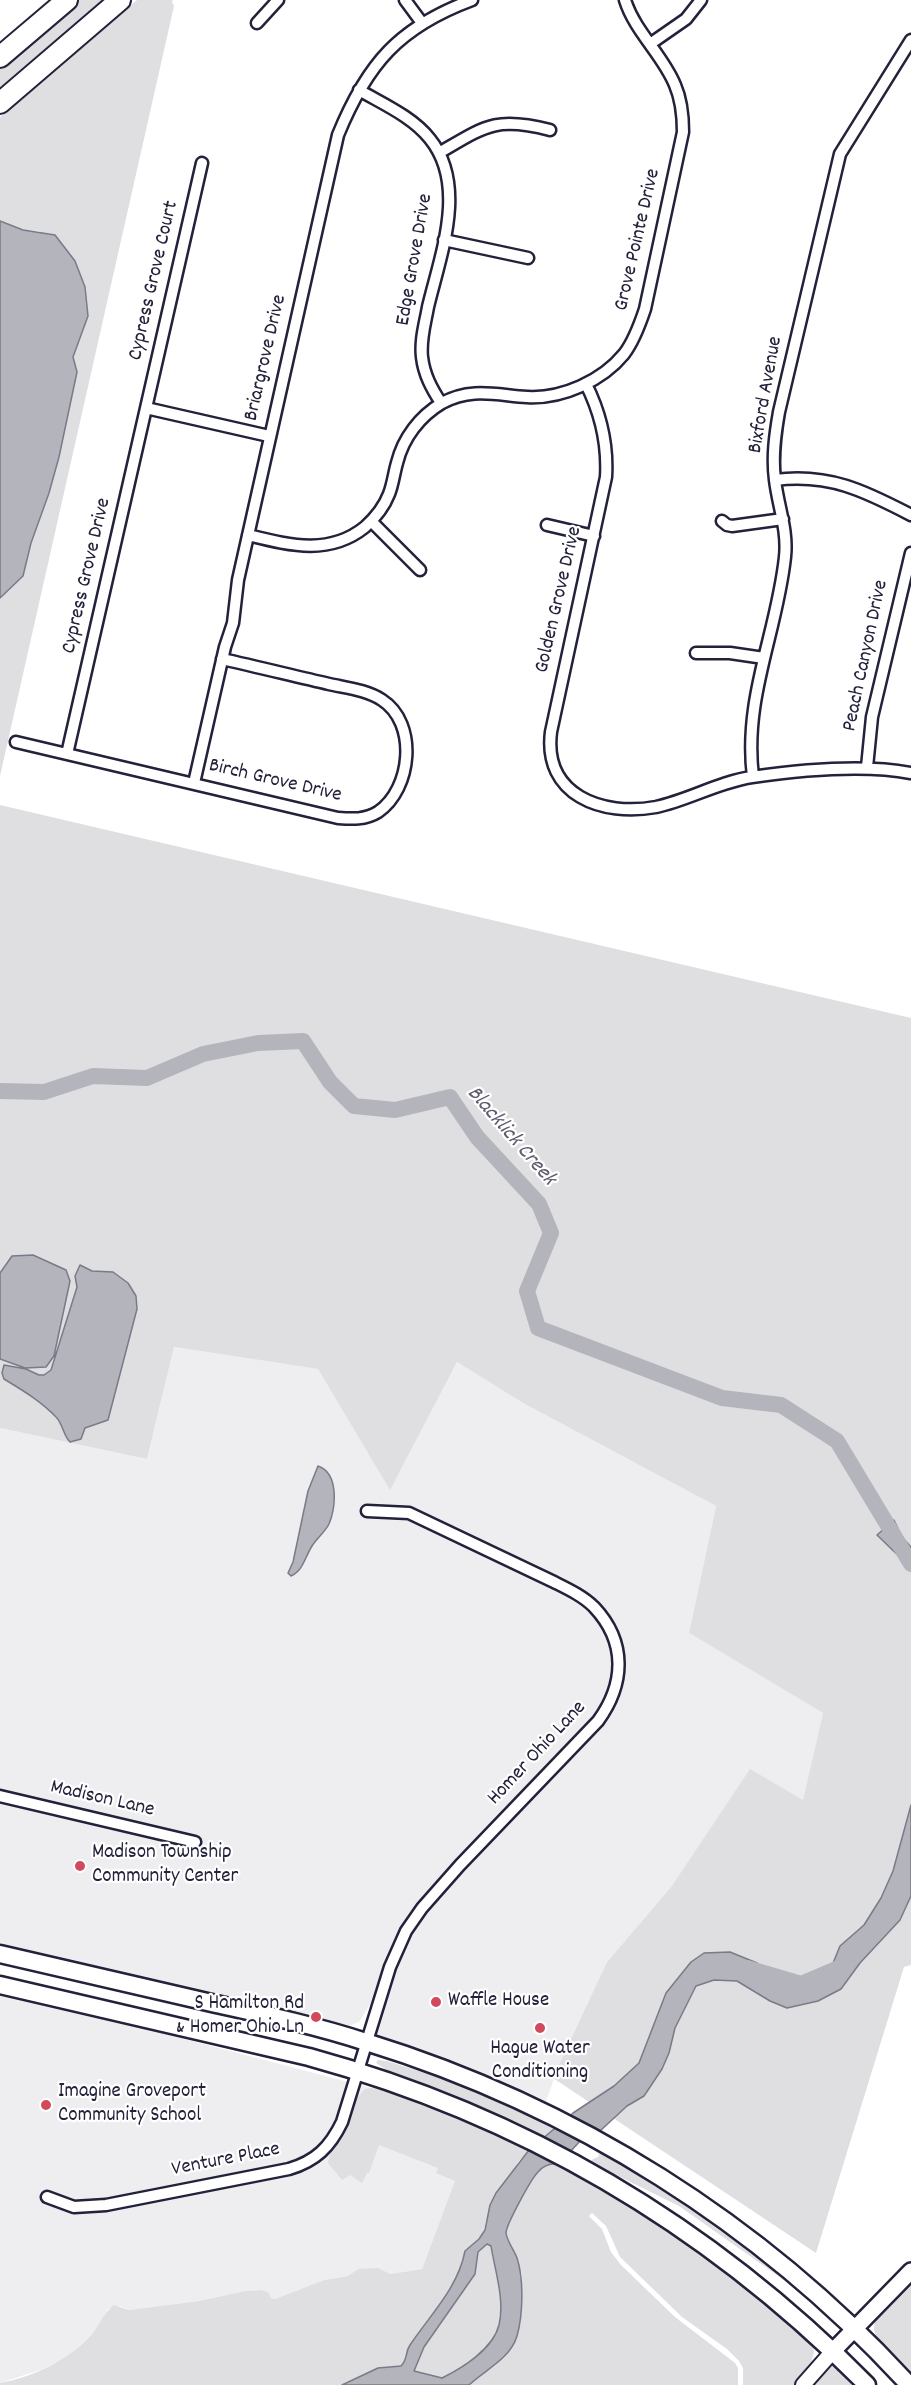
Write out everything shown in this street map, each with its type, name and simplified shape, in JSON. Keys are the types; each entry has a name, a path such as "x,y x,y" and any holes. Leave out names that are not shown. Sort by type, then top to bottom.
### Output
{"highway":[{"path":"0,57 67,0"},
{"path":"0,103 120,0"}],"main road":[{"path":"0,1954 273,2017 367,2042 446,2070 543,2111 606,2144 658,2175 740,2232 783,2265 855,2329 909,2385"},
{"path":"0,1985 309,2057 358,2071 439,2099 521,2136 585,2168 660,2213 728,2260 803,2322 867,2385"},
{"path":"833,2351 911,2271"}],"street":[{"path":"257,23 278,0"},
{"path":"405,0 422,23"},
{"name":"Briargrove Drive","path":"194,783 222,659 233,623 238,579 338,135 359,90 391,48 437,14 472,0"},
{"name":"Grove Pointe Drive","path":"248,535 292,545 316,547 342,540 359,532 371,521 389,495 400,452 408,435 441,403 474,392 536,397 558,393 586,384 624,353 640,324 681,148 683,116 678,92 665,66 634,22 625,0"},
{"path":"650,44 686,19 701,0"},
{"name":"Bixford Avenue","path":"753,777 751,724 785,557 783,519 775,480 774,444 779,412 838,161 911,40"},
{"name":"Edge Grove Drive","path":"359,90 418,126 431,140 445,166 450,204 421,350 426,376 441,403"},
{"path":"439,153 475,132 499,124 517,122 550,130"},
{"name":"Cypress Grove Court","path":"146,408 202,163"},
{"path":"444,240 528,258"},
{"name":"Golden Grove Drive","path":"586,384 594,400 606,444 606,477 549,745 552,763 562,783 576,796 597,804 630,808 653,807 679,801 716,786 753,777 867,767 911,773"},
{"path":"146,408 269,436"},
{"name":"Cypress Grove Drive","path":"67,753 146,408"},
{"path":"775,480 806,479 848,486 880,498 911,515"},
{"path":"722,521 732,526 783,519"},
{"path":"371,521 420,570"},
{"path":"547,525 594,536"},
{"name":"Peach Canyon Drive","path":"867,767 872,717 911,553"},
{"path":"696,653 730,653 764,658"},
{"name":"Birch Grove Drive","path":"16,742 338,818 358,819 377,812 388,802 401,778 407,743 399,717 390,706 367,693 222,659"},
{"name":"Homer Ohio Lane","path":"358,2071 398,1945 415,1917 460,1865 598,1721 613,1697 619,1669 616,1648 606,1624 593,1606 576,1594 409,1513 367,1511"},
{"name":"Madison Lane","path":"0,1796 195,1842"},
{"name":"Venture Place","path":"47,2197 74,2207 106,2205 304,2164 323,2152 335,2137 358,2071"},
{"path":"803,2385 833,2351"}],"shaded area":[{"path":"78,0 110,0 0,94 0,67"},
{"path":"137,0 173,0 174,6 0,776 0,598 23,576 31,543 49,493 77,372 73,357 88,316 39,231 23,230 0,221 0,117"},
{"path":"0,221 23,230 55,235 75,261 85,287 88,316 73,357 77,372 49,493 31,543 23,576 0,598"},
{"path":"0,805 911,1018 911,1965 904,1967 816,2253 553,2078 607,1962 671,1887 750,1769 803,1800 823,1713 689,1633 716,1506 523,1403 457,1362 390,1490 318,1369 174,1347 147,1459 0,1428"},
{"path":"33,1255 66,1270 70,1281 54,1356 46,1367 25,1368 0,1359 0,1273 12,1256"},
{"path":"80,1265 92,1271 113,1272 128,1283 136,1296 137,1309 108,1420 85,1428 81,1439 70,1442 56,1417 38,1401 4,1379 2,1373 4,1365 26,1369 39,1375 44,1375 51,1370 77,1287 75,1276"},
{"path":"174,1347 318,1369 390,1489 457,1362 523,1403 716,1506 689,1633 823,1713 803,1801 750,1770 671,1887 607,1962 554,2078 543,2111 369,2035 384,1982 359,2022 346,2027 0,1943 0,1428 147,1459"},
{"path":"318,1466 325,1470 333,1483 333,1509 329,1524 312,1546 301,1567 291,1576 288,1573 293,1562 308,1491"},
{"path":"894,1520 902,1537 911,1547 911,1568 877,1535"},
{"path":"911,1805 911,1896 900,1920 860,1963 841,1989 818,2001 787,2008 770,2001 737,1981 714,1980 696,1986 675,2028 669,2053 662,2069 644,2096 627,2106 600,2131 581,2140 559,2164 547,2165 538,2172 519,2202 506,2233 517,2258 522,2297 517,2336 514,2344 503,2357 469,2385 342,2385 378,2368 401,2366 410,2345 450,2289 465,2251 479,2239 485,2230 490,2205 496,2193 529,2150 573,2113 614,2086 639,2063 666,1993 691,1962 704,1953 730,1952 757,1963 771,1977 782,1983 804,1986 816,1984 829,1973 840,1946 864,1925 881,1898 893,1871","holes":["487,2244 491,2246 501,2306 496,2334 476,2357 442,2378 414,2371 424,2347 475,2274 478,2252"]},
{"path":"0,1993 413,2099 453,2114 476,2126 422,2269 390,2274 358,2269 348,2276 324,2280 275,2299 271,2298 268,2292 260,2290 129,2310 120,2306 108,2309 101,2323 67,2358 40,2370 0,2383"},
{"path":"378,2060 482,2091 556,2127 544,2137 394,2075 376,2063"},
{"path":"365,2089 392,2092 445,2112 529,2150 518,2162 486,2220 482,2234 465,2251 463,2262 451,2288 410,2345 407,2360 401,2366 378,2368 342,2385 0,2385 0,2383 37,2372 61,2360 91,2335 107,2311 114,2305 129,2310 261,2290 268,2292 271,2298 275,2299 324,2280 348,2276 358,2269 378,2268 390,2274 422,2269 455,2181 436,2173 438,2168 379,2145 369,2173 362,2183 350,2175 342,2180 328,2163 330,2153 345,2133 356,2099"},
{"path":"601,2150 691,2205 768,2262 815,2302 679,2206 590,2162 598,2157"},
{"path":"552,2163 559,2164 624,2202 688,2244 748,2289 807,2338 813,2345 811,2363 794,2385 743,2385 743,2368 739,2361 727,2349 682,2317 620,2257 606,2226 592,2213 589,2216 602,2229 611,2252 621,2265 675,2317 735,2363 738,2368 738,2385 469,2385 504,2358 517,2337 522,2274 506,2234 507,2222 538,2170"},
{"path":"487,2244 491,2246 501,2306 499,2325 495,2334 475,2357 442,2379 414,2371 424,2347 475,2274 478,2252"},
{"path":"911,2285 911,2374 877,2338 874,2327 878,2316"},
{"path":"827,2365 838,2368 853,2385 812,2385"}],"waterway":[{"name":"Blacklick Creek","path":"0,1091 44,1092 93,1076 147,1078 203,1054 258,1043 303,1041 330,1082 354,1106 395,1110 450,1097 477,1137 539,1204 551,1233 527,1291 538,1328 722,1398 781,1405 837,1441 911,1564"},
{"name":"Blacklick Creek","path":"747,1968 801,1984 843,1966 847,1960"}],"place":[{"name":"Madison Township Community Center","path":"80,1866"},
{"name":"Waffle House","path":"436,2002"},
{"name":"S Hamilton Rd & Homer Ohio Ln","path":"316,2017"},
{"name":"Hague Water Conditioning","path":"540,2028"},
{"name":"Imagine Groveport Community School","path":"46,2105"}]}
